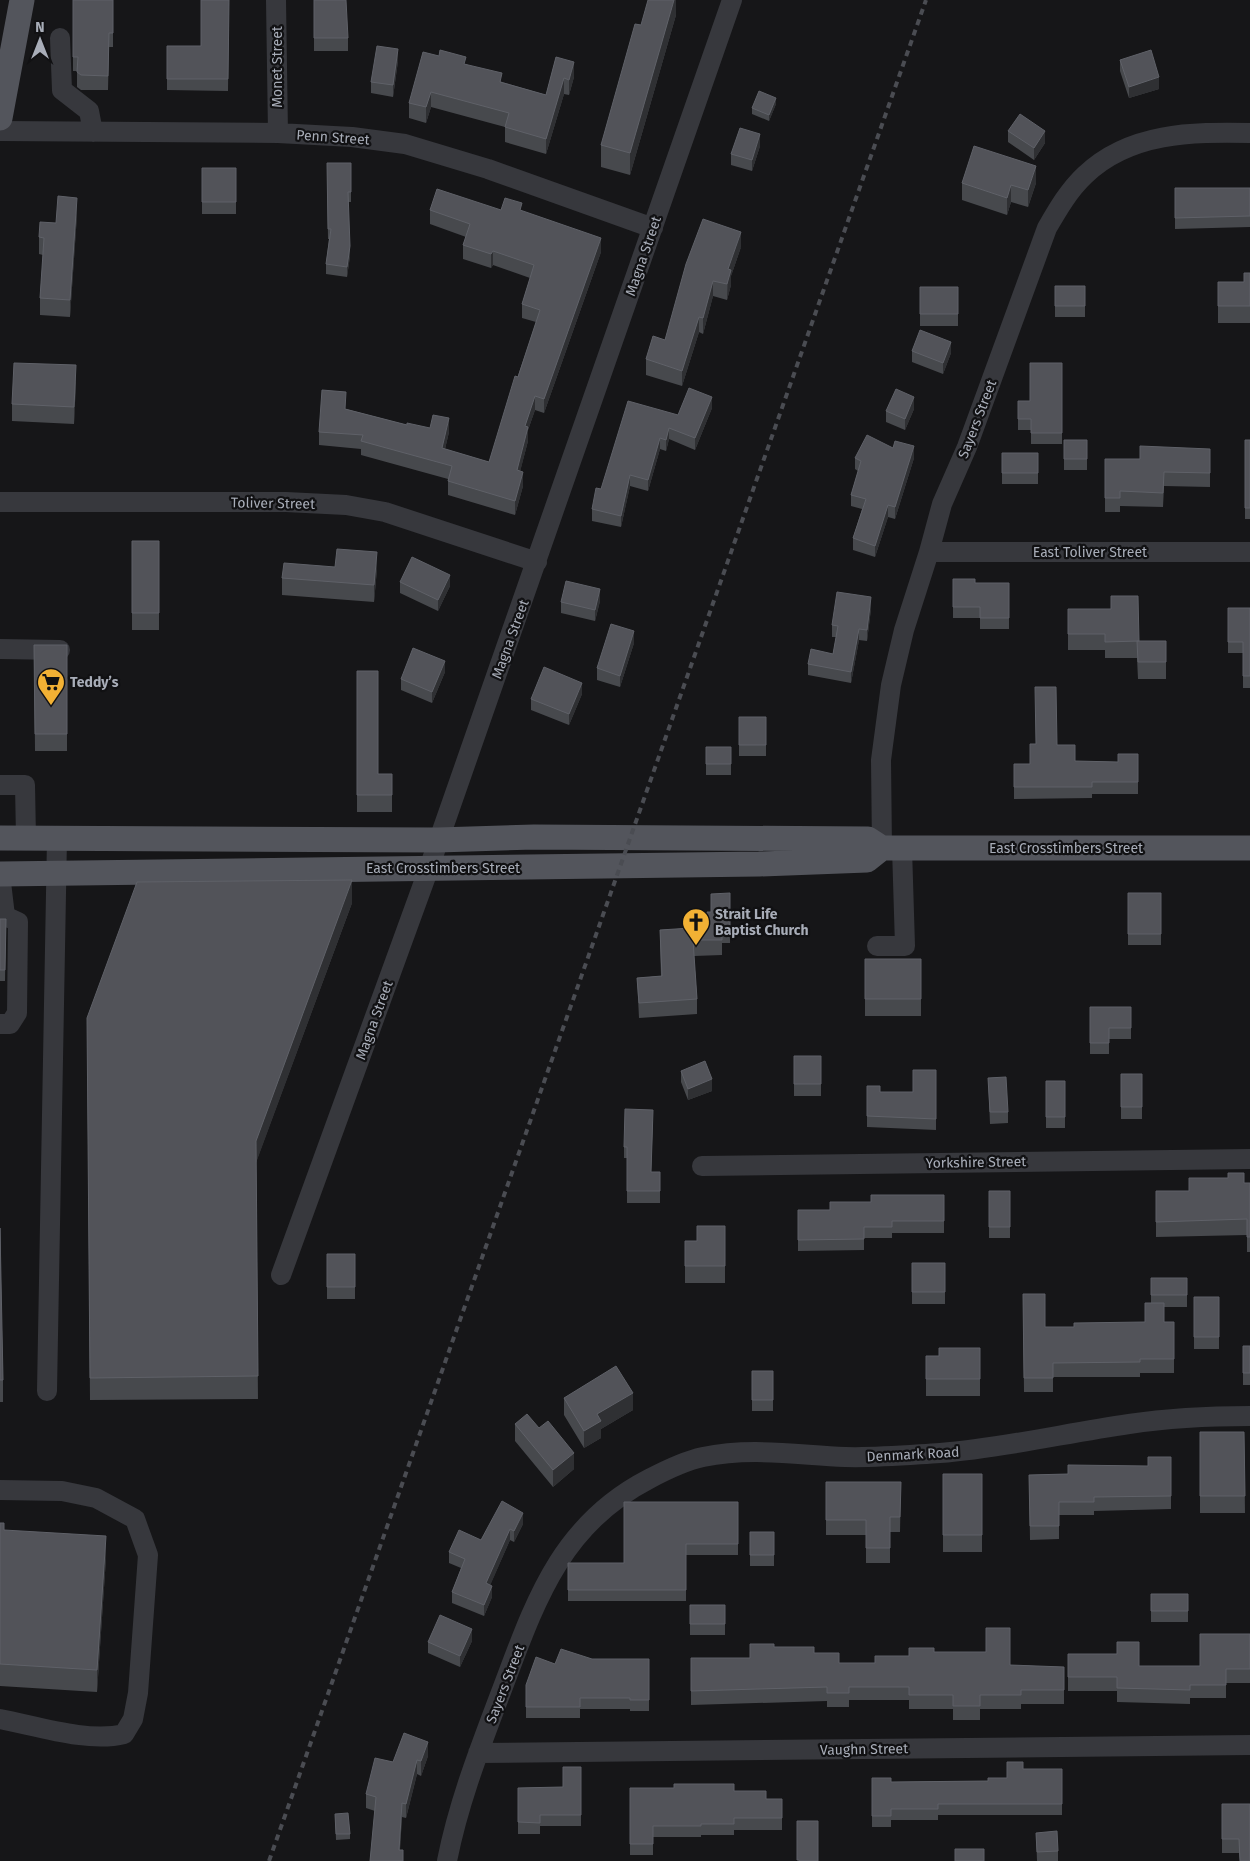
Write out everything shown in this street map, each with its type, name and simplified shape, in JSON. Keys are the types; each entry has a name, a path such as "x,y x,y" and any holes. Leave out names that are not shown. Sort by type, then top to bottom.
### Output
{"main road":[{"path":"0,118 22,0"},
{"name":"East Crosstimbers Street","path":"0,838 438,840 534,837 868,839 892,848 1250,848"},
{"name":"East Crosstimbers Street","path":"0,874 56,875 429,868 628,867 867,860 892,848"}],"street":[{"name":"Monet Street","path":"276,0 278,133"},
{"name":"Magna Street","path":"282,1275 537,562 732,0"},
{"path":"60,38 62,90 89,111 93,132"},
{"name":"Penn Street","path":"0,131 278,133 352,136 405,144 488,169 653,228"},
{"name":"Sayers Street","path":"877,946 904,946 881,760 891,684 904,630 942,504 968,447 1048,228 1065,197 1085,174 1110,157 1140,143 1168,135 1198,132 1250,133"},
{"name":"Toliver Street","path":"0,502 286,502 346,505 386,512 537,562"},
{"name":"East Toliver Street","path":"929,552 1250,552"},
{"path":"0,649 67,650"},
{"path":"0,785 25,785 26,838"},
{"path":"47,1391 57,838"},
{"path":"0,874 3,916 18,922 18,1013 10,1024 0,1024"},
{"name":"Yorkshire Street","path":"702,1166 1250,1159"},
{"name":"Denmark Road","path":"592,1520 636,1485 671,1468 700,1458 730,1452 754,1450 845,1457 889,1457 962,1451 1129,1424 1201,1416 1250,1416"},
{"path":"0,1490 62,1491 96,1498 135,1519 148,1555 138,1693 133,1720 124,1734 110,1737 91,1736 0,1719"},
{"name":"Sayers Street","path":"447,1861 463,1797 478,1753 536,1600 568,1547 592,1520"},
{"name":"Vaughn Street","path":"478,1753 1250,1744"}],"building":[{"path":"73,0 113,0 113,33 109,33 108,76 81,75 77,72 78,57 73,57"},
{"path":"201,0 229,0 228,79 167,79 167,46 201,46"},
{"path":"314,0 346,0 348,38 314,38"},
{"path":"648,0 674,0 630,153 601,145 635,24 641,25"},
{"path":"377,46 398,49 393,85 371,82"},
{"path":"440,50 466,57 464,64 502,73 500,82 546,95 556,57 574,62 569,80 564,78 546,139 505,127 509,113 431,92 426,107 409,103 423,52 439,56"},
{"path":"1151,50 1159,77 1129,87 1120,60"},
{"path":"759,91 776,98 769,115 752,108"},
{"path":"1020,114 1045,131 1034,148 1008,131"},
{"path":"740,128 760,134 752,160 731,154"},
{"path":"974,146 1036,166 1028,190 1011,185 1007,198 962,183"},
{"path":"327,163 351,163 351,192 348,192 350,246 347,267 326,264 331,229 328,229"},
{"path":"202,168 236,168 236,202 202,202"},
{"path":"1175,188 1250,188 1250,216 1175,218"},
{"path":"437,189 501,210 505,198 522,203 520,210 601,238 544,399 535,396 525,426 528,427 517,470 523,472 515,501 448,481 452,466 361,441 363,435 319,432 322,390 346,392 345,409 407,425 407,423 430,428 433,415 449,418 442,448 489,462 515,376 518,377 540,310 522,304 534,265 493,251 491,254 463,245 470,224 430,210"},
{"path":"58,196 77,198 70,300 40,298 44,238 39,237 40,222 56,223"},
{"path":"703,219 741,232 728,269 731,270 727,284 713,281 703,318 699,317 682,371 646,359 653,336 665,340 686,264"},
{"path":"1244,273 1250,273 1250,306 1218,306 1218,282 1244,282"},
{"path":"1055,286 1085,286 1085,306 1055,306"},
{"path":"920,287 958,287 958,314 920,314"},
{"path":"920,330 951,342 943,363 912,351"},
{"path":"14,363 76,365 74,407 12,404"},
{"path":"1030,363 1062,363 1062,433 1031,433 1031,419 1018,419 1018,401 1030,401"},
{"path":"689,388 712,397 695,438 669,428 666,440 660,438 648,480 630,475 621,516 592,509 596,488 601,489 628,401 678,415"},
{"path":"896,389 914,397 905,419 886,411"},
{"path":"867,435 893,448 895,441 914,446 895,507 888,505 875,546 853,538 866,499 851,495 861,461 855,458"},
{"path":"1064,440 1087,440 1087,459 1064,459"},
{"path":"1245,440 1250,440 1250,508 1245,508"},
{"path":"1140,446 1210,449 1210,473 1164,472 1163,493 1120,491 1120,498 1105,498 1105,459 1140,459"},
{"path":"1002,453 1038,453 1038,473 1002,473"},
{"path":"132,541 159,541 159,613 132,613"},
{"path":"337,549 377,552 374,585 282,578 284,563 335,567"},
{"path":"412,557 450,575 438,600 400,582"},
{"path":"953,579 975,579 975,583 1009,583 1009,618 980,618 980,607 953,607"},
{"path":"566,581 600,589 595,610 561,602"},
{"path":"837,592 871,597 867,630 859,629 851,672 808,664 811,649 833,654 838,626 832,625"},
{"path":"1111,596 1138,596 1139,641 1105,642 1105,634 1068,634 1068,609 1111,609"},
{"path":"1228,608 1250,608 1250,676 1243,676 1243,642 1228,642"},
{"path":"611,624 634,631 620,676 597,668"},
{"path":"1137,641 1166,641 1166,662 1138,662"},
{"name":"Teddy’s","path":"34,645 67,645 67,734 35,734"},
{"path":"413,648 445,661 432,692 401,679"},
{"path":"544,667 582,683 569,714 531,699"},
{"path":"357,671 378,671 378,774 392,774 392,795 357,795"},
{"path":"1035,687 1056,687 1057,745 1075,745 1075,761 1118,762 1118,754 1138,754 1138,782 1092,782 1092,787 1014,787 1014,764 1030,764 1030,744 1036,744"},
{"path":"739,717 766,717 766,745 739,745"},
{"path":"706,747 731,747 731,764 706,764"},
{"path":"352,880 256,1141 258,1376 90,1378 87,1018 137,882"},
{"path":"730,893 730,927 722,927 722,940 693,940 697,999 639,1003 637,978 662,976 660,930 707,927 707,912 711,912 711,894"},
{"path":"1128,893 1161,893 1161,934 1128,934"},
{"path":"0,919 6,919 5,970 0,970"},
{"path":"865,959 921,959 921,999 865,999"},
{"path":"1090,1007 1131,1007 1131,1028 1109,1028 1109,1043 1090,1043"},
{"path":"794,1056 821,1056 821,1084 794,1084"},
{"path":"705,1061 712,1079 688,1089 681,1071"},
{"path":"913,1070 936,1070 936,1119 867,1116 867,1086 880,1086 880,1092 913,1092"},
{"path":"1121,1074 1142,1074 1142,1107 1121,1107"},
{"path":"1006,1077 1008,1112 990,1112 988,1078"},
{"path":"1046,1081 1065,1081 1065,1117 1046,1117"},
{"path":"625,1109 653,1110 651,1172 660,1172 660,1191 627,1191 627,1147 624,1147"},
{"path":"1228,1173 1244,1173 1244,1183 1250,1183 1250,1237 1247,1237 1247,1219 1156,1222 1156,1191 1189,1191 1189,1178 1228,1178"},
{"path":"989,1191 1010,1191 1010,1227 989,1227"},
{"path":"871,1195 944,1195 944,1221 892,1221 892,1227 864,1227 864,1239 798,1240 798,1210 830,1210 830,1202 871,1202"},
{"path":"697,1226 725,1226 725,1266 685,1266 685,1241 697,1241"},
{"path":"0,1228 3,1380 0,1380"},
{"path":"327,1254 355,1254 355,1287 327,1287"},
{"path":"912,1263 945,1263 945,1292 912,1292"},
{"path":"1151,1278 1187,1278 1187,1295 1151,1295"},
{"path":"1023,1294 1045,1294 1045,1327 1074,1327 1074,1323 1145,1322 1145,1303 1164,1303 1164,1322 1174,1322 1174,1359 1140,1359 1140,1362 1053,1363 1053,1378 1024,1378"},
{"path":"1194,1297 1219,1297 1219,1337 1194,1337"},
{"path":"1243,1346 1250,1346 1250,1373 1243,1373"},
{"path":"939,1348 980,1348 980,1379 926,1379 926,1356 939,1356"},
{"path":"616,1366 633,1393 597,1414 601,1421 584,1431 564,1398"},
{"path":"752,1371 773,1371 773,1400 752,1400"},
{"path":"527,1414 539,1428 548,1421 574,1453 553,1470 515,1424"},
{"path":"1200,1432 1244,1432 1245,1496 1200,1496"},
{"path":"1148,1457 1171,1457 1171,1496 1094,1497 1094,1502 1059,1502 1059,1526 1030,1526 1029,1475 1068,1474 1068,1465 1148,1466"},
{"path":"943,1474 982,1474 982,1535 943,1535"},
{"path":"826,1482 901,1482 900,1517 890,1517 890,1548 866,1548 866,1520 826,1520"},
{"path":"502,1501 523,1513 514,1531 510,1529 486,1583 492,1586 484,1605 452,1592 465,1559 449,1552 459,1530 481,1540"},
{"path":"624,1502 738,1502 738,1544 686,1544 686,1590 568,1590 568,1563 624,1563"},
{"path":"0,1523 4,1523 4,1530 106,1536 97,1670 0,1664"},
{"path":"750,1532 774,1532 774,1555 750,1555"},
{"path":"1151,1594 1188,1594 1188,1611 1151,1611"},
{"path":"690,1605 725,1605 725,1624 690,1624"},
{"path":"440,1615 472,1629 460,1656 428,1642"},
{"path":"986,1628 1010,1628 1010,1665 1064,1667 1064,1690 1021,1690 1021,1695 980,1695 980,1706 953,1706 953,1695 909,1695 909,1687 849,1687 849,1693 827,1693 827,1687 691,1691 691,1658 750,1658 750,1644 774,1644 774,1647 814,1647 814,1653 839,1653 839,1663 875,1663 875,1656 909,1656 909,1648 934,1648 934,1652 986,1652"},
{"path":"1200,1634 1250,1634 1250,1669 1226,1669 1226,1685 1190,1685 1190,1690 1117,1688 1117,1677 1068,1677 1068,1654 1117,1654 1117,1642 1139,1642 1139,1666 1200,1666"},
{"path":"561,1649 592,1659 649,1659 649,1700 580,1698 580,1707 526,1707 526,1685 536,1657 555,1664"},
{"path":"404,1733 428,1742 421,1761 417,1760 406,1804 402,1803 399,1850 403,1850 403,1861 370,1861 376,1797 366,1794 375,1758 393,1762"},
{"path":"1007,1762 1023,1762 1023,1769 1062,1769 1062,1804 938,1804 938,1809 891,1809 891,1816 872,1816 872,1778 891,1778 891,1782 988,1781 988,1778 1007,1778"},
{"path":"563,1767 581,1767 581,1815 540,1815 540,1823 518,1822 518,1788 563,1787"},
{"path":"674,1784 734,1784 734,1791 766,1791 766,1799 782,1799 782,1818 734,1818 734,1824 653,1826 653,1844 630,1844 630,1788 674,1788"},
{"path":"1222,1804 1250,1804 1250,1861 1240,1861 1239,1839 1222,1839"},
{"path":"348,1813 350,1834 336,1834 335,1814"},
{"path":"797,1821 818,1821 818,1861 797,1860"},
{"path":"1057,1831 1058,1851 1037,1852 1036,1833"},
{"path":"955,1849 984,1849 984,1861 955,1861"}],"railway":[{"path":"269,1861 926,0"}],"place":[{"name":"Teddy’s","path":"51,706"},
{"name":"Strait Life Baptist Church","path":"696,946"}]}
